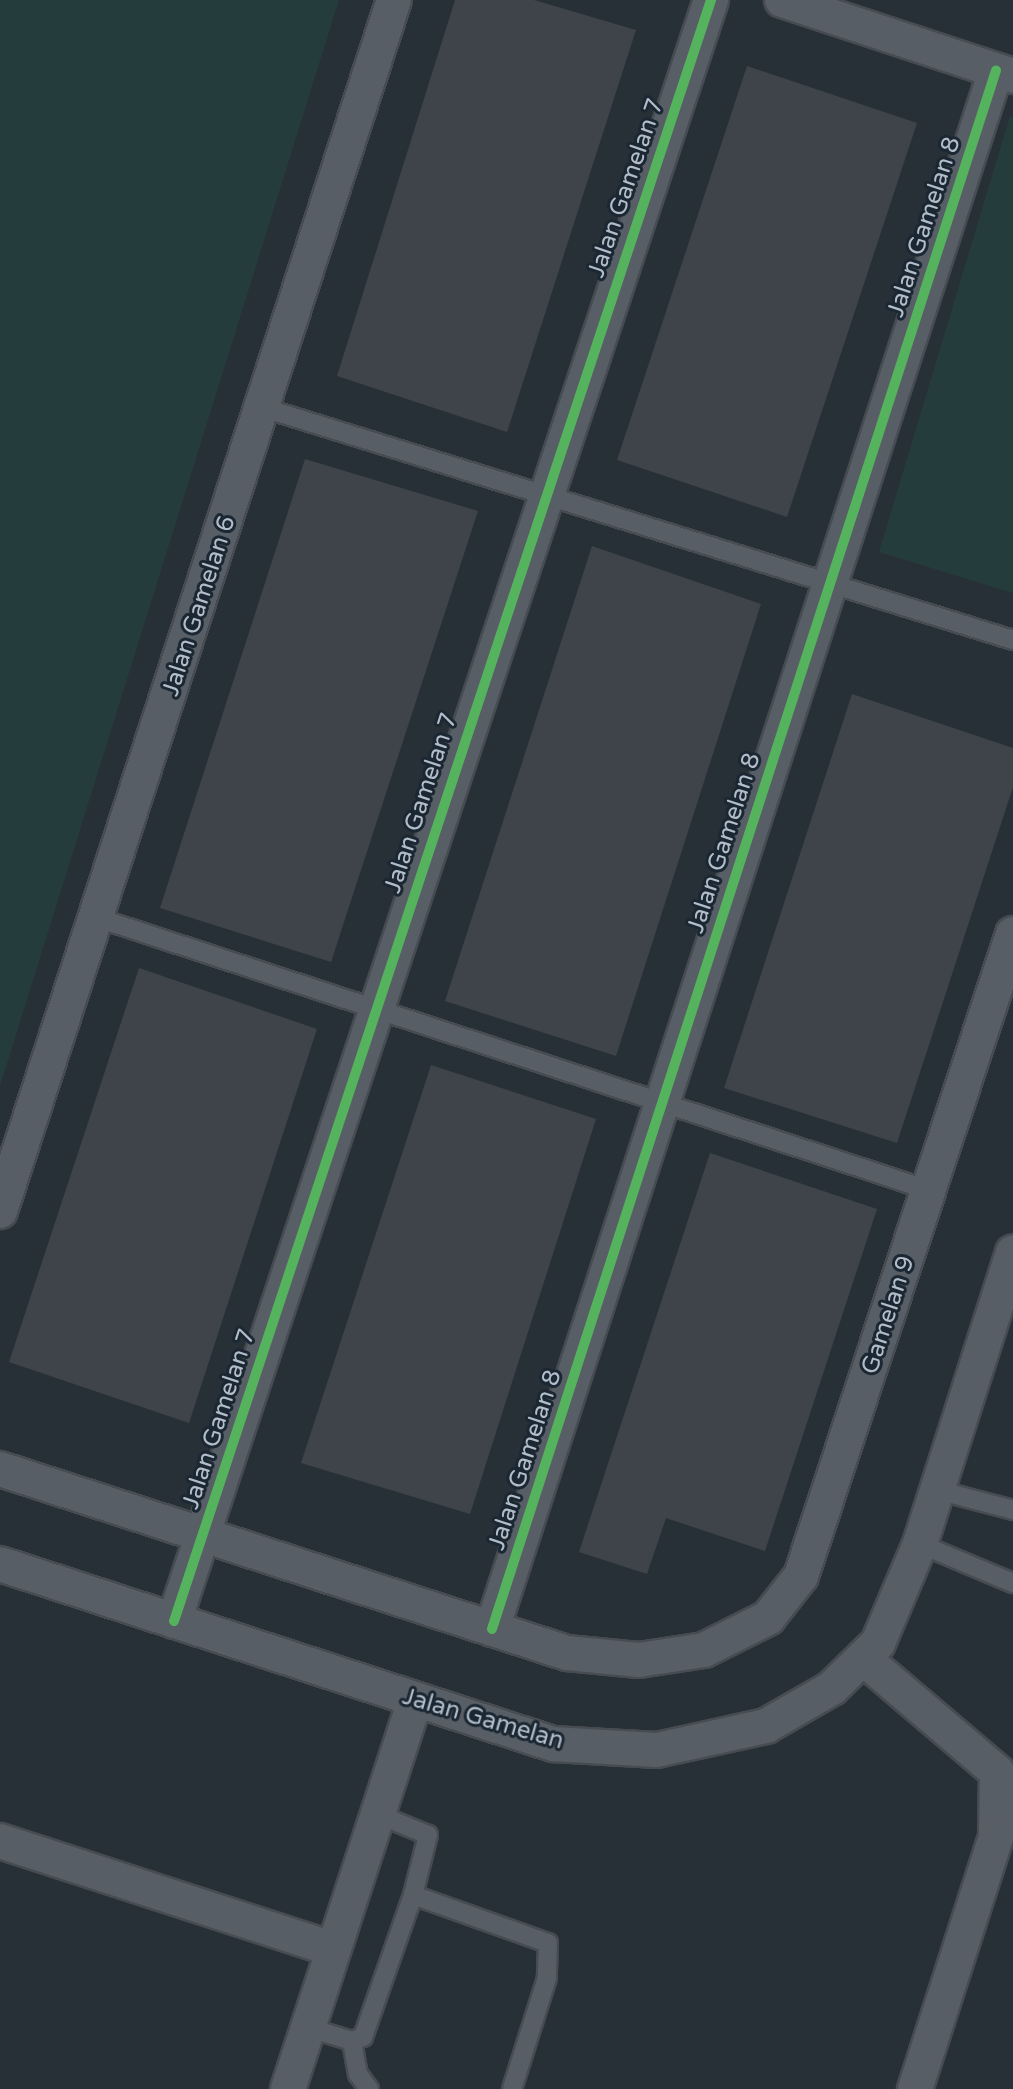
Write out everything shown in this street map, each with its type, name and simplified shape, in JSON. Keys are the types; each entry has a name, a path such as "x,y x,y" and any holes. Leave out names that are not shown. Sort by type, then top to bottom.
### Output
{"street":[{"name":"Jalan Gamelan 6","path":"0,1211 264,408 394,0"},
{"name":"Jalan Gamelan 7","path":"174,1621 543,495 711,0"},
{"path":"782,0 1004,73"},
{"name":"Jalan Gamelan 8","path":"492,1629 658,1106 1004,73"},
{"name":"Gamelan 9","path":"0,1469 567,1653 639,1660 704,1650 768,1618 801,1576 1013,934"},
{"name":"Jalan Gamelan","path":"0,1564 553,1744 657,1750 766,1726 832,1688 878,1643 920,1544 1013,1252"},
{"path":"863,1658 997,1772 996,1837 915,2089"},
{"path":"288,2089 415,1700"},
{"path":"0,1841 333,1949"}],"lane":[{"path":"264,408 1013,640"},
{"path":"95,917 375,1006 658,1106 929,1190"},
{"path":"937,1490 1013,1510"},
{"path":"920,1544 1013,1583"},
{"path":"306,2027 352,2041 363,2037 413,1895 428,1835 377,1814"},
{"path":"413,1895 548,1943 547,1978 512,2089"},
{"path":"352,2041 358,2074 369,2089"}],"green space":[{"path":"0,0 339,0 0,1086"},
{"path":"1010,116 1013,117 1013,593 879,552"}],"building":[{"path":"455,0 534,0 636,30 507,432 337,376"},
{"path":"747,66 917,123 787,517 617,460"},
{"path":"305,459 478,511 331,962 160,908"},
{"path":"592,546 761,604 616,1056 445,1001"},
{"path":"852,694 1013,748 1013,787 897,1143 724,1088"},
{"path":"139,968 317,1029 189,1423 9,1362"},
{"path":"431,1065 596,1119 470,1514 301,1463"},
{"path":"710,1153 877,1209 765,1551 666,1518 647,1574 579,1552"}],"cycle path":[{"path":"174,1621 711,0"},
{"path":"492,1629 996,70"}]}
